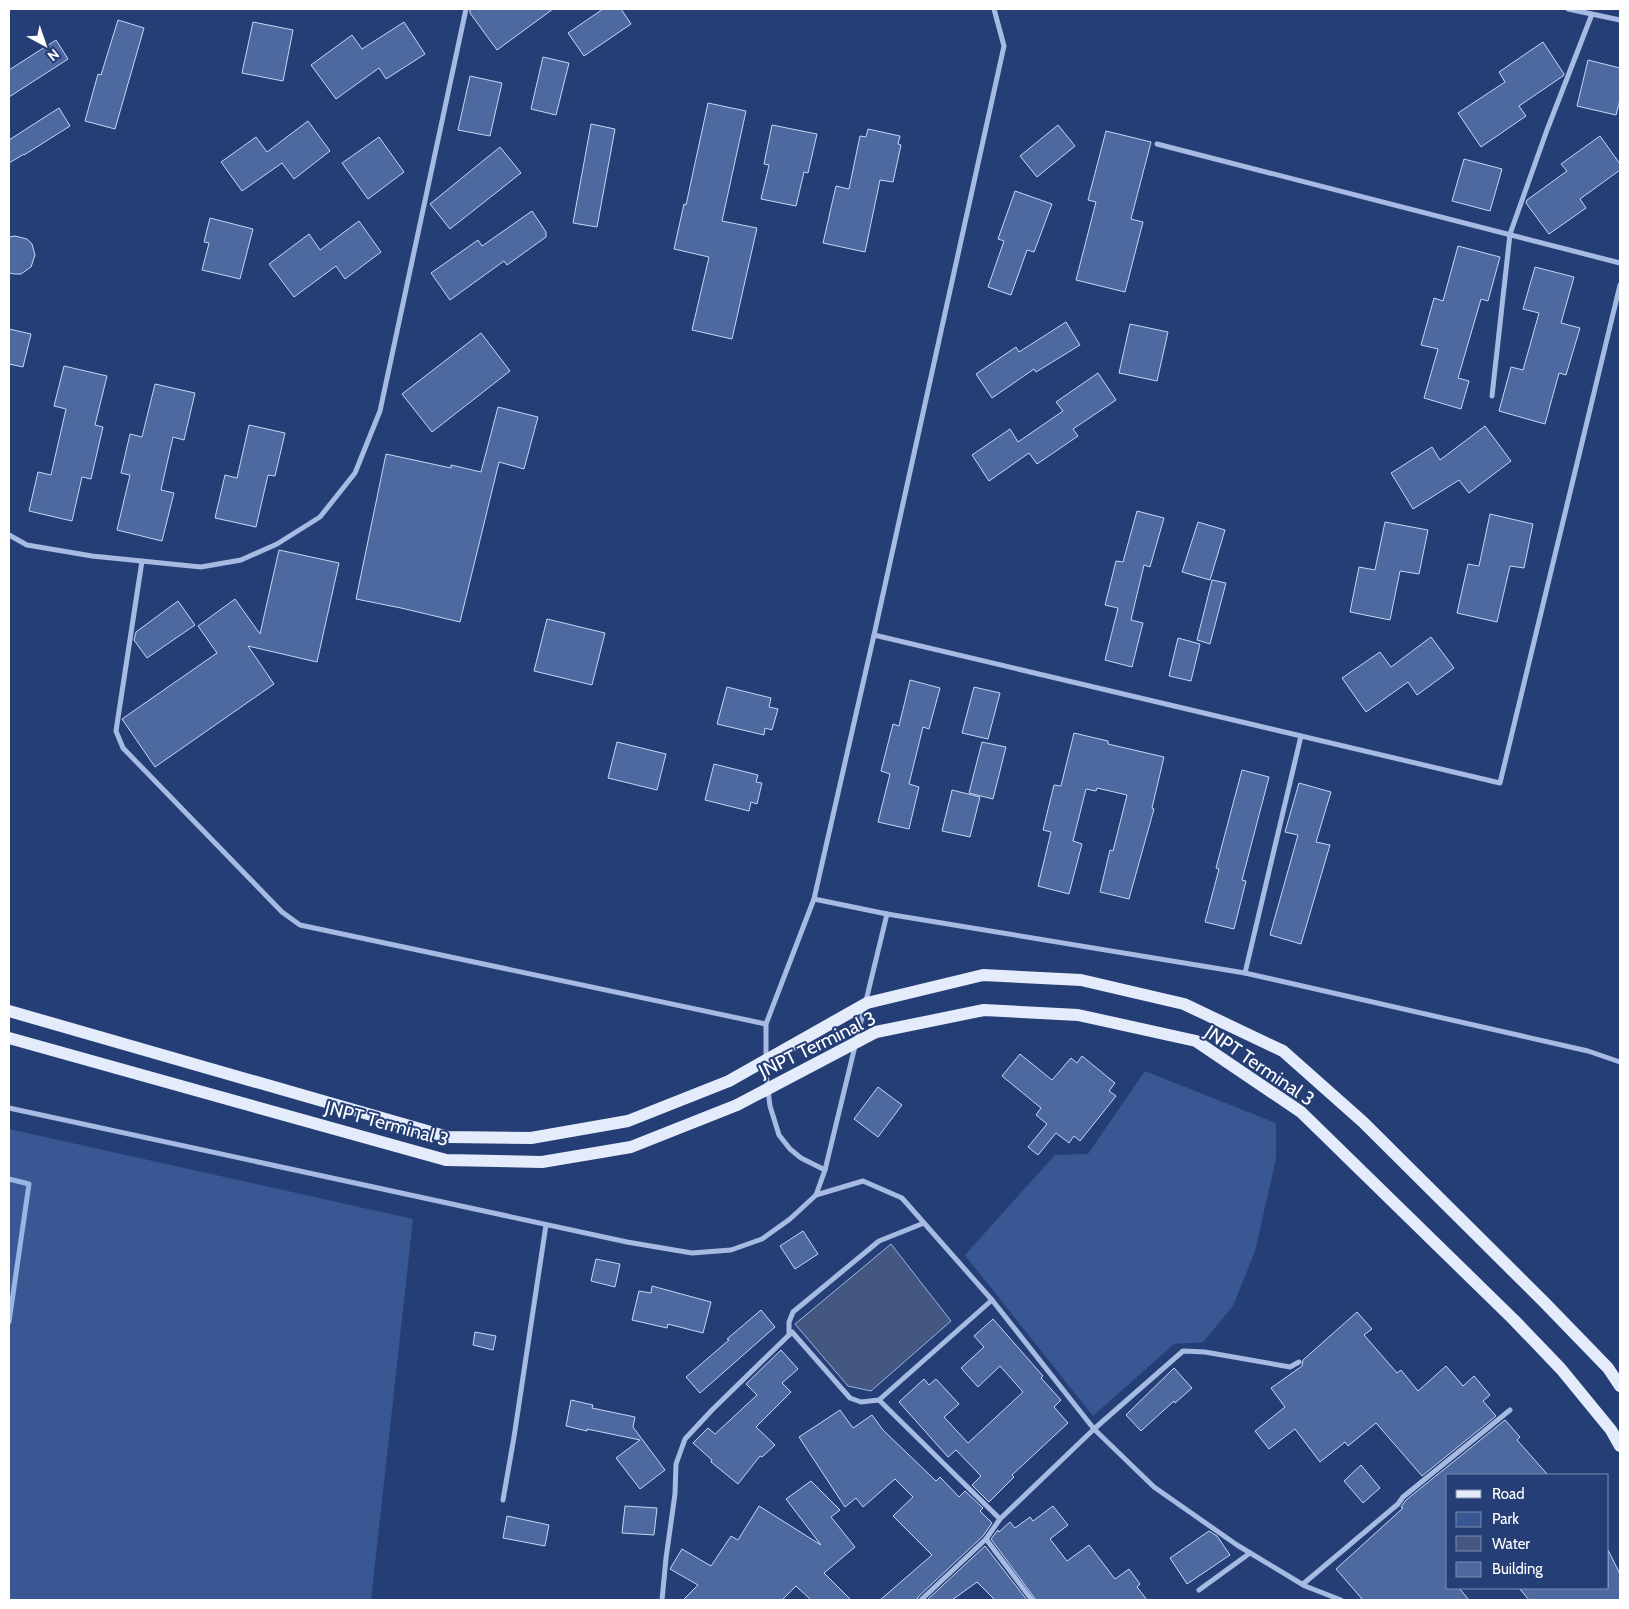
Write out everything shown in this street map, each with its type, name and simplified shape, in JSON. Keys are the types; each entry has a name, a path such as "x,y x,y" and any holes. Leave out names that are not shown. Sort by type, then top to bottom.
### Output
{"main road":[{"name":"JNPT Terminal 3","path":"9,1011 448,1137 532,1138 628,1121 729,1081 867,1003 983,975 1081,980 1184,1004 1283,1052 1362,1122 1544,1302 1608,1368 1620,1386"},
{"name":"JNPT Terminal 3","path":"9,1038 446,1160 542,1162 631,1147 737,1105 876,1032 984,1010 1078,1015 1196,1041 1301,1112 1514,1320 1561,1369 1611,1430 1620,1446"}],"street":[{"path":"9,535 27,545 92,556 201,567 241,560 277,544 320,517 355,473 380,411 466,9"},
{"path":"825,1170 801,1158 790,1149 779,1135 769,1098 766,1074 766,1024 814,899 874,635 1004,46 994,9"},
{"path":"1568,9 1620,20"},
{"path":"1492,396 1510,234 1547,130 1592,14"},
{"path":"1157,144 1620,263"},
{"path":"874,635 1500,783 1620,285"},
{"path":"142,561 116,731 123,748 282,912 300,925 766,1024"},
{"path":"1245,973 1301,736"},
{"path":"814,899 887,914 1245,973 1588,1052 1620,1062"},
{"path":"816,1195 825,1170 887,914"},
{"path":"9,1108 546,1225 692,1253 731,1250 762,1239 790,1219 816,1195 863,1181 902,1198 992,1300 1094,1429 1154,1487 1250,1553 1303,1584 1341,1600"},
{"path":"789,1335 789,1322 793,1312 879,1241 924,1223"},
{"path":"503,1500 546,1225"},
{"path":"662,1600 675,1494 676,1464 685,1440 712,1410 792,1332 850,1398 861,1402 878,1400 992,1300"},
{"path":"921,1600 986,1539 1000,1519 1094,1429 1183,1351 1205,1352 1290,1367 1299,1362"},
{"path":"878,1400 1000,1519"},
{"path":"1303,1584 1398,1504 1403,1497 1510,1410"},
{"path":"670,1467 676,1464"},
{"path":"986,1539 1032,1600"},
{"path":"1199,1590 1250,1553"}],"green space":[{"path":"1145,1071 1276,1123 1276,1159 1255,1251 1233,1306 1203,1342 1174,1344 1093,1416 965,1255 1055,1155 1088,1154"},
{"path":"9,1129 413,1219 371,1600 9,1600"}],"water":[{"path":"891,1244 951,1321 871,1391 848,1386 795,1324"}],"building":[{"path":"470,9 553,9 497,50 470,13"},
{"path":"603,9 621,9 631,24 584,56 568,33"},
{"path":"118,20 144,28 115,129 85,121 98,74 101,75"},
{"path":"253,22 293,30 283,81 242,73"},
{"path":"404,22 425,54 386,79 379,68 336,99 311,65 352,35 362,49"},
{"path":"56,40 68,59 9,97 9,70"},
{"path":"1543,42 1564,74 1563,76 1519,106 1526,116 1481,147 1458,113 1505,82 1499,72"},
{"path":"543,57 569,63 556,115 531,109"},
{"path":"1588,60 1620,68 1620,100 1616,115 1577,106"},
{"path":"470,76 502,83 490,136 458,130"},
{"path":"708,103 746,111 722,221 757,228 732,339 692,330 709,257 674,249 684,204 686,205"},
{"path":"59,108 70,126 9,163 9,140"},
{"path":"308,121 330,151 294,179 282,163 242,191 221,162 256,137 267,152"},
{"path":"591,124 615,129 597,227 573,223"},
{"path":"772,125 817,134 808,173 804,172 796,206 761,199 769,165 764,164"},
{"path":"1058,125 1075,146 1037,177 1020,156"},
{"path":"868,129 900,136 898,144 901,145 893,182 880,180 865,252 823,243 836,186 849,189 860,136 866,137"},
{"path":"1106,131 1151,142 1131,219 1143,222 1125,292 1076,280 1096,202 1088,200"},
{"path":"1600,136 1620,164 1620,170 1580,199 1586,208 1549,234 1526,203 1527,200 1567,171 1561,164"},
{"path":"379,137 404,172 368,199 342,163"},
{"path":"500,147 521,173 450,229 430,204"},
{"path":"1464,159 1502,169 1490,211 1452,201"},
{"path":"1015,191 1052,204 1034,252 1027,250 1011,295 988,287 1004,241 998,239"},
{"path":"532,211 546,232 546,237 507,265 504,261 450,300 431,273 478,240 482,246"},
{"path":"210,218 253,229 240,279 202,270 209,243 204,242"},
{"path":"359,221 381,252 345,279 336,266 294,297 269,264 309,234 320,250"},
{"path":"15,236 27,239 32,244 35,255 31,267 21,274 9,273 9,237"},
{"path":"1458,246 1500,257 1488,301 1481,299 1458,378 1469,381 1461,409 1424,398 1438,349 1421,345 1434,298 1443,301"},
{"path":"1535,267 1574,277 1561,323 1580,328 1566,375 1559,373 1545,424 1499,411 1511,367 1523,370 1539,313 1523,309"},
{"path":"1066,322 1080,345 1036,372 1034,369 992,398 976,374 1016,347 1019,352"},
{"path":"1130,324 1168,332 1157,381 1119,373"},
{"path":"9,329 31,334 23,367 9,364"},
{"path":"481,333 510,371 432,432 402,394"},
{"path":"64,366 107,376 95,425 103,427 91,479 82,477 72,521 29,511 38,472 51,475 66,409 54,406"},
{"path":"1098,373 1116,400 1073,429 1078,436 1037,464 1029,453 989,481 972,455 1010,429 1018,442 1063,411 1056,402"},
{"path":"155,384 195,393 184,440 173,437 161,490 174,493 162,541 117,530 130,475 121,473 130,434 142,437"},
{"path":"498,407 538,417 524,469 499,462 460,622 356,599 386,454 451,468 451,465 481,472"},
{"path":"249,425 285,433 275,476 268,475 256,527 215,518 225,475 237,478"},
{"path":"1485,426 1511,461 1469,493 1459,480 1413,509 1391,473 1432,447 1440,460"},
{"path":"1137,511 1164,518 1150,567 1144,565 1131,620 1143,623 1132,667 1105,660 1118,608 1105,605 1116,561 1123,562"},
{"path":"1490,514 1533,524 1524,568 1510,566 1497,622 1457,613 1468,564 1479,566"},
{"path":"1198,522 1225,530 1210,580 1182,572"},
{"path":"1385,522 1428,530 1419,574 1400,571 1390,620 1350,612 1359,567 1375,570"},
{"path":"279,550 339,563 317,662 248,646 274,684 155,767 122,719 217,653 198,626 235,599 260,634"},
{"path":"1212,580 1226,583 1210,644 1197,640"},
{"path":"178,601 195,625 147,658 134,640 136,632"},
{"path":"547,619 605,633 592,685 534,671"},
{"path":"1431,637 1454,668 1417,695 1408,682 1366,712 1342,678 1380,652 1391,667"},
{"path":"1178,638 1200,644 1191,681 1169,676"},
{"path":"910,680 940,688 929,729 923,727 909,784 919,787 909,829 878,822 890,774 881,771 893,724 899,726"},
{"path":"727,687 771,698 769,707 778,709 772,730 765,728 764,735 717,724"},
{"path":"974,687 1000,693 988,739 962,733"},
{"path":"1074,733 1108,741 1108,744 1164,757 1152,808 1154,809 1129,899 1100,892 1110,850 1113,851 1127,795 1097,788 1096,791 1086,789 1073,841 1082,844 1069,894 1038,886 1051,832 1043,830 1054,785 1061,786"},
{"path":"617,742 666,754 657,790 608,778"},
{"path":"982,742 1006,747 993,799 969,793"},
{"path":"714,764 758,775 756,782 762,783 757,804 751,802 749,811 705,800"},
{"path":"1242,770 1269,777 1242,880 1246,881 1234,929 1205,922 1219,869 1216,868"},
{"path":"1299,783 1331,792 1316,842 1330,845 1301,944 1270,935 1298,835 1285,832"},
{"path":"952,790 980,797 970,837 942,831"},
{"path":"1020,1054 1052,1080 1071,1058 1077,1063 1082,1056 1115,1083 1109,1091 1116,1096 1080,1141 1074,1136 1069,1143 1056,1133 1038,1155 1028,1147 1047,1124 1036,1115 1041,1108 1002,1076"},
{"path":"878,1087 902,1105 878,1137 854,1119"},
{"path":"803,1231 818,1254 795,1269 780,1246"},
{"path":"596,1259 620,1264 615,1287 591,1281"},
{"path":"652,1286 711,1302 703,1333 668,1324 667,1328 632,1320 639,1291 651,1293"},
{"path":"761,1310 775,1327 700,1393 686,1377"},
{"path":"1357,1312 1372,1329 1364,1335 1397,1373 1401,1370 1418,1391 1446,1366 1463,1386 1474,1376 1490,1395 1483,1401 1496,1416 1422,1476 1376,1423 1348,1446 1345,1442 1320,1462 1295,1429 1269,1449 1255,1431 1285,1407 1271,1388 1302,1366 1303,1360"},
{"path":"993,1319 1043,1376 1041,1378 1061,1400 1054,1407 1068,1423 1012,1475 1014,1477 989,1502 972,1485 981,1476 956,1450 948,1457 899,1402 924,1379 929,1385 936,1379 959,1404 944,1417 968,1443 1023,1392 1000,1366 978,1387 961,1368 984,1347 974,1336"},
{"path":"475,1332 496,1336 493,1350 473,1345"},
{"path":"781,1350 798,1369 782,1383 791,1392 756,1427 775,1445 762,1457 760,1456 738,1484 711,1462 712,1460 693,1443 708,1428 715,1434 757,1395 746,1384"},
{"path":"1174,1368 1192,1388 1175,1403 1174,1401 1141,1431 1126,1415"},
{"path":"571,1400 593,1405 592,1408 635,1417 633,1427 665,1470 640,1489 616,1458 640,1440 566,1426"},
{"path":"840,1410 853,1428 872,1415 883,1430 936,1481 940,1477 959,1497 965,1491 983,1508 980,1511 992,1523 983,1536 917,1600 880,1600 932,1555 893,1516 913,1497 895,1479 863,1507 856,1498 845,1507 799,1437"},
{"path":"1505,1420 1520,1437 1517,1440 1547,1474 1446,1474 1446,1589 1460,1589 1469,1600 1363,1600 1336,1569 1403,1508 1401,1507 1406,1500"},
{"path":"1361,1465 1380,1488 1363,1503 1344,1481"},
{"path":"811,1481 840,1510 831,1517 855,1547 824,1573 851,1600 811,1600 796,1586 782,1600 683,1600 698,1585 670,1569 682,1549 711,1566 731,1536 738,1540 759,1506 821,1545 786,1499"},
{"path":"625,1506 657,1508 654,1535 622,1533"},
{"path":"1053,1506 1068,1525 1050,1539 1067,1561 1089,1545 1115,1579 1129,1569 1140,1584 1137,1587 1147,1600 1036,1600 991,1539 998,1530 999,1532 1010,1522 1015,1528 1030,1517 1033,1521"},
{"path":"507,1516 549,1525 545,1546 503,1538"},
{"path":"1209,1531 1217,1536 1230,1555 1187,1584 1170,1558"},
{"path":"985,1546 1027,1600 995,1600 977,1582 952,1600 927,1600"},
{"path":"1609,1552 1620,1574 1620,1600 1529,1600 1520,1589 1609,1589"}],"waterway":[{"path":"9,1179 29,1184 9,1322"}]}
